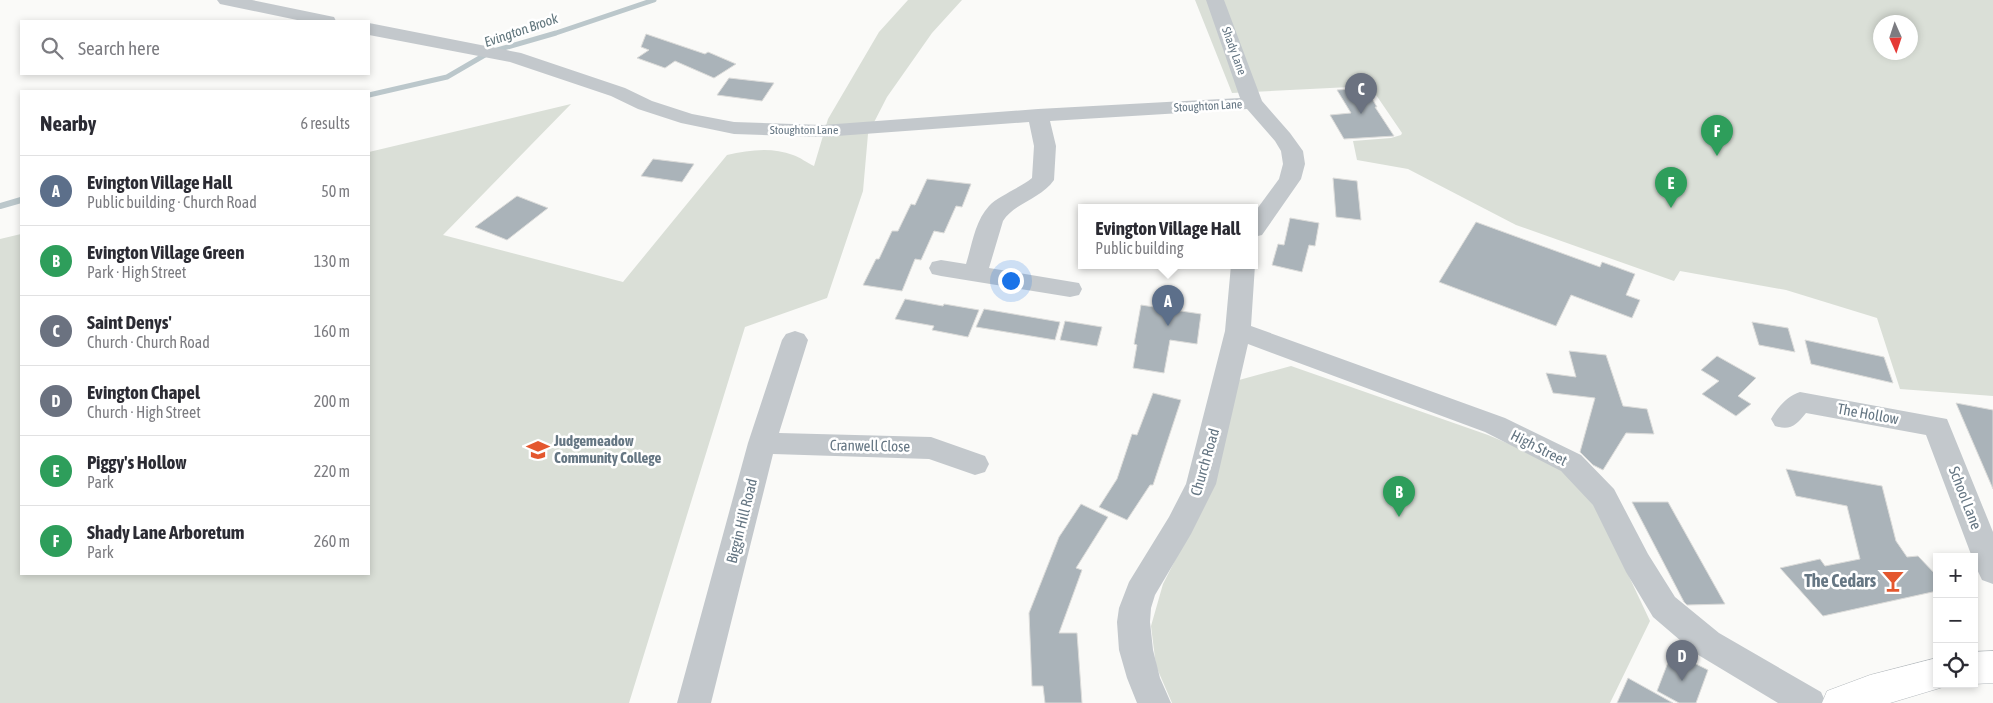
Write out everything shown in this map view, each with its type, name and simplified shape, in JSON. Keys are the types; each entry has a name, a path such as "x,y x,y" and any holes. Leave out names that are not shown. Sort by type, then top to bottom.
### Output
{"main road":[{"path":"1978,668 1993,667"},
{"path":"1840,703 1870,692 1933,675"}],"street":[{"path":"226,0 322,20"},
{"name":"Shady Lane","path":"1215,0 1252,103"},
{"name":"Stoughton Lane","path":"370,29 514,57 618,92 645,105 688,119 734,128 823,131 1038,115 1252,103"},
{"path":"1252,103 1283,137 1292,151 1294,164 1290,179 1258,224"},
{"path":"975,273 991,221 998,210 1029,192 1043,180 1044,146 1038,115"},
{"path":"941,268 1070,289"},
{"name":"Church Road","path":"1154,703 1144,683 1137,655 1134,629 1139,596 1192,505 1201,484 1238,331 1243,269"},
{"name":"High Street","path":"1238,331 1495,425 1571,463 1604,497 1637,563 1664,608 1707,643 1809,703"},
{"name":"Biggin Hill Road","path":"694,703 762,442 795,340"},
{"name":"The Hollow","path":"1790,402 1937,426"},
{"name":"School Lane","path":"1937,426 1993,571"},
{"name":"Cranwell Close","path":"762,442 931,448 975,464"}],"shaded area":[{"name":"Judgemeadow Community College","path":"908,0 962,0 932,33 887,97 868,134 863,191 827,298 745,327 629,703 0,703 0,239 20,234 20,575 370,575 370,152 571,104 443,235 623,282 727,155 769,150 785,152 814,166 828,119 879,32"},
{"path":"1195,0 1993,0 1993,396 1900,389 1877,318 1786,290 1680,271 1674,281 1516,225 1408,169 1357,160 1353,141 1391,138 1402,133 1370,86 1232,93"},
{"path":"1291,366 1488,435 1550,461 1592,498 1650,621 1610,703 1172,703 1156,666 1151,626 1163,584 1188,535 1239,380"}],"building":[{"path":"646,34 705,54 708,52 736,64 714,78 675,61 665,68 637,58 649,50 641,47"},
{"path":"729,78 774,83 762,101 717,95"},
{"path":"1366,88 1377,107 1375,107 1394,136 1344,139 1330,115 1351,113 1337,90"},
{"path":"653,159 694,164 682,182 641,176"},
{"path":"1333,178 1357,181 1361,220 1336,217"},
{"path":"927,179 971,184 962,207 956,206 944,233 934,231 921,260 915,259 902,291 863,285 876,259 879,259 892,231 898,231 911,204 915,205"},
{"path":"517,196 548,208 507,240 475,227"},
{"path":"1290,218 1319,223 1315,246 1309,245 1302,272 1272,265 1278,244 1284,245"},
{"path":"1476,222 1600,267 1602,262 1635,274 1626,295 1640,300 1632,318 1571,295 1556,326 1439,282"},
{"path":"905,299 979,310 968,337 932,330 934,326 895,319"},
{"path":"1141,305 1201,314 1197,344 1170,340 1164,373 1133,368 1137,345 1134,344"},
{"path":"984,309 1060,322 1055,340 976,327"},
{"path":"1065,321 1102,327 1097,346 1060,340"},
{"path":"1752,322 1788,328 1795,352 1759,345"},
{"path":"1805,340 1884,357 1893,383 1811,364"},
{"path":"1569,351 1606,355 1623,406 1647,409 1654,434 1626,433 1603,470 1593,465 1580,452 1595,398 1553,393 1546,373 1576,377"},
{"path":"1717,356 1756,378 1738,396 1751,404 1736,416 1702,394 1719,381 1701,370"},
{"path":"1153,393 1181,400 1153,485 1150,485 1127,520 1099,507 1117,479 1132,434 1137,435"},
{"path":"1956,403 1993,410 1993,489"},
{"path":"1786,469 1882,486 1896,541 1907,557 1918,556 1933,572 1933,592 1823,616 1780,568 1820,559 1825,566 1860,559 1847,506 1796,496"},
{"path":"1632,502 1668,502 1725,604 1687,605 1684,602"},
{"path":"1081,504 1108,517 1076,568 1082,570 1059,633 1077,633 1082,703 1045,703 1043,686 1032,686 1029,613 1059,537"},
{"path":"1672,652 1708,670 1696,703 1679,703 1657,691"},
{"path":"1628,678 1673,703 1617,703"}],"waterway":[{"name":"Evington Brook","path":"370,95 447,77 490,52 556,33 654,0"},
{"name":"Evington Brook","path":"0,206 20,200"}],"place":[{"name":"Saint Denys'","path":"1361,114"},
{"name":"Shady Lane Arboretum","path":"1717,156"},
{"name":"Piggy's Hollow","path":"1671,208"},
{"name":"Evington Village Hall","path":"1168,326"},
{"name":"Judgemeadow Community College","path":"538,450"},
{"name":"Evington Village Green","path":"1399,517"},
{"name":"The Cedars","path":"1893,581"},
{"name":"Evington Chapel","path":"1682,681"}]}
